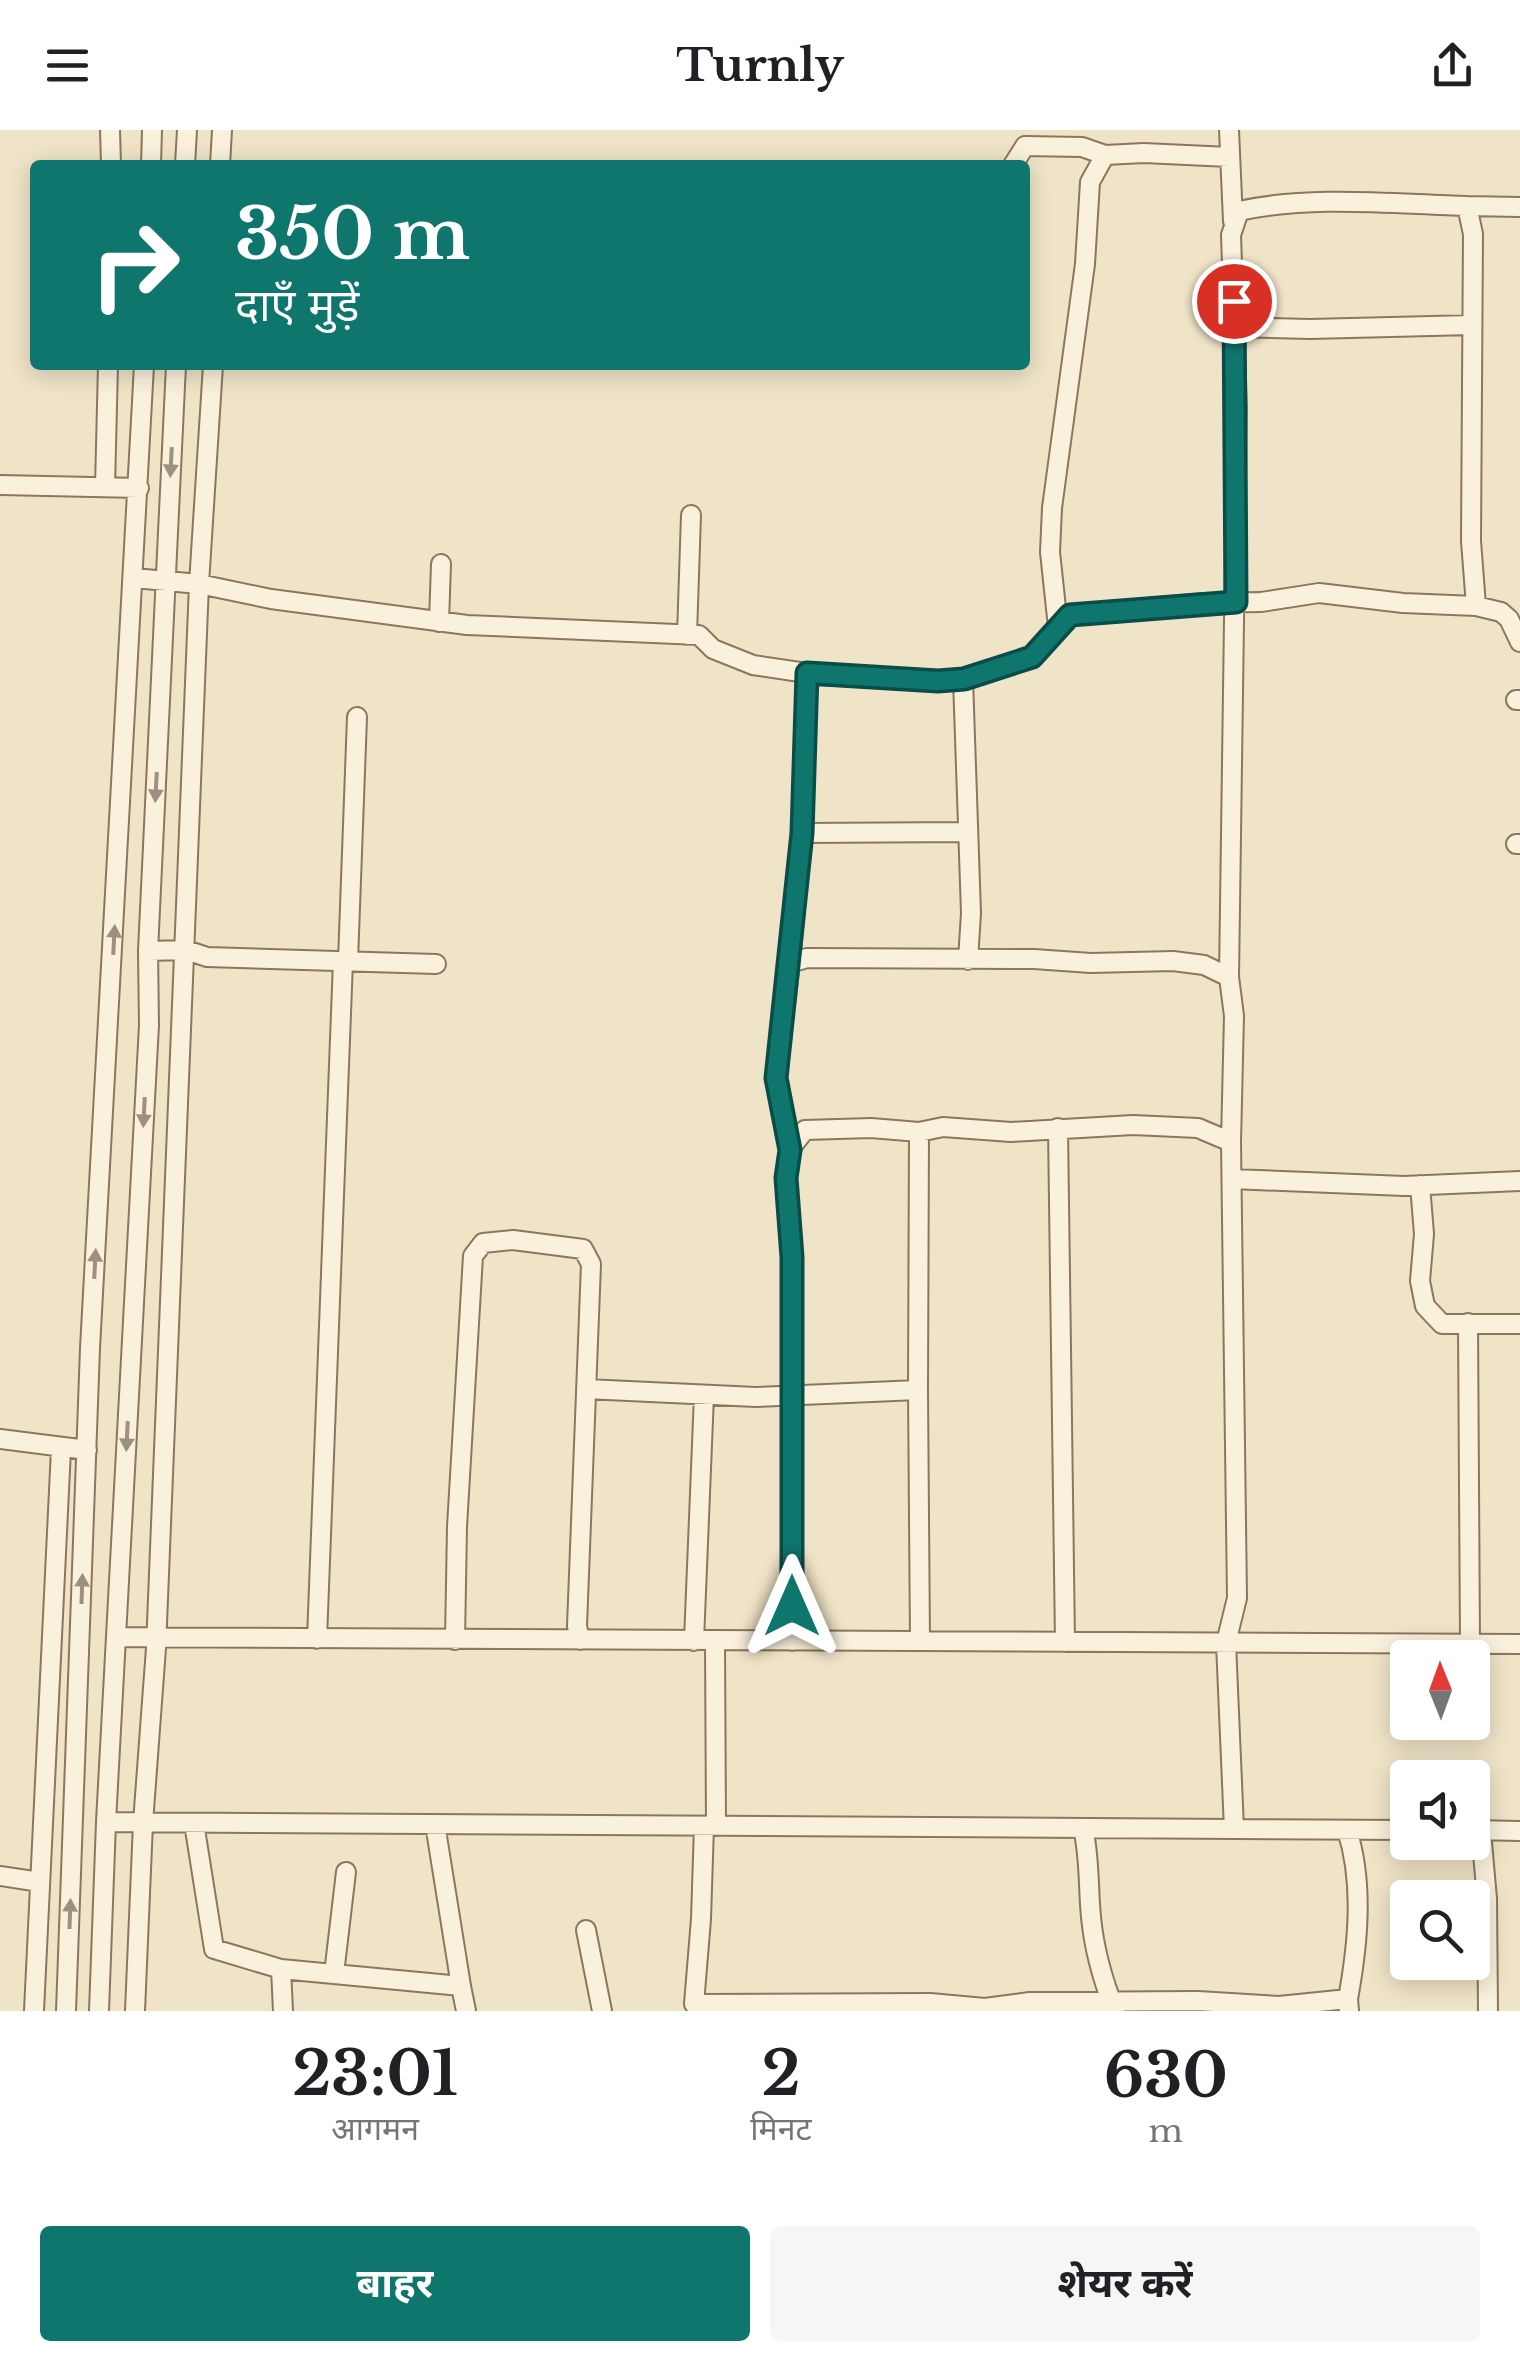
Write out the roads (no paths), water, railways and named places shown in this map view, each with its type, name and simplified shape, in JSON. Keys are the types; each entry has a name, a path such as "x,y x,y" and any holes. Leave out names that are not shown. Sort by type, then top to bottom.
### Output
{"street":[{"path":"110,130 111,160"},
{"path":"151,160 152,130"},
{"path":"185,160 187,130"},
{"path":"220,160 222,130"},
{"path":"1230,130 1234,227"},
{"path":"1016,160 1025,146 1082,147 1105,155 1229,157"},
{"path":"1058,627 1050,552 1052,508 1085,264 1090,182 1105,155"},
{"path":"1234,1829 1226,1643 1238,1598 1230,1276 1234,1016 1229,978 1236,602 1230,235 1239,211 1266,205 1520,207"},
{"path":"1467,206 1473,234 1471,540 1476,606"},
{"path":"1234,327 1472,325"},
{"path":"104,487 108,370"},
{"path":"66,2011 87,1450 144,370"},
{"path":"99,2011 149,1025 148,951 176,370"},
{"path":"135,2011 156,1638 200,584 213,370"},
{"path":"0,486 140,488"},
{"path":"688,635 690,515"},
{"path":"439,622 441,564"},
{"path":"134,578 200,584 271,599 439,622 699,635 713,649 753,666 938,681 964,679 1032,657 1070,615 1319,593 1403,603 1476,606 1501,612 1520,642"},
{"path":"792,1641 792,1257 786,1178 790,1150 776,1078 802,833 807,673"},
{"path":"964,679 971,914 968,960"},
{"path":"317,1639 357,716"},
{"path":"802,833 967,832"},
{"path":"148,951 186,950 208,957 436,964"},
{"path":"790,964 808,958 1034,959 1091,964 1173,961 1204,965 1229,978"},
{"path":"790,1150 806,1130 871,1128 919,1132 944,1126 1011,1132 1133,1125 1198,1128 1231,1142"},
{"path":"1058,1128 1064,1642"},
{"path":"919,1132 920,1642"},
{"path":"1232,1180 1420,1185 1520,1181"},
{"path":"1420,1185 1424,1234 1420,1280 1425,1306 1442,1324 1520,1324"},
{"path":"455,1640 472,1256 483,1242 513,1240 583,1249 590,1264 579,1529 580,1640"},
{"path":"1468,1323 1470,1640"},
{"path":"586,1389 756,1397 918,1390"},
{"path":"694,1641 704,1394"},
{"path":"0,1439 61,1450 87,1450"},
{"path":"34,2011 61,1450"},
{"path":"117,1637 1390,1644"},
{"path":"715,1641 710,1826 695,2008 930,2003 986,2010 1030,2002 1113,2007 1198,2001 1280,2009 1349,2005 1358,1902 1354,1853 1347,1830"},
{"path":"1490,1644 1520,1644"},
{"path":"106,1822 1390,1830"},
{"path":"194,1823 214,1950 281,1969 462,1986"},
{"path":"435,1824 466,2011"},
{"path":"1083,1828 1092,1919 1113,2007"},
{"path":"1490,1830 1520,1831"},
{"path":"1481,1860 1486,1899 1488,2011"},
{"path":"334,1974 346,1872"},
{"path":"0,1876 40,1882"},
{"path":"586,1930 602,2011"},
{"path":"281,1969 283,2011"}]}
